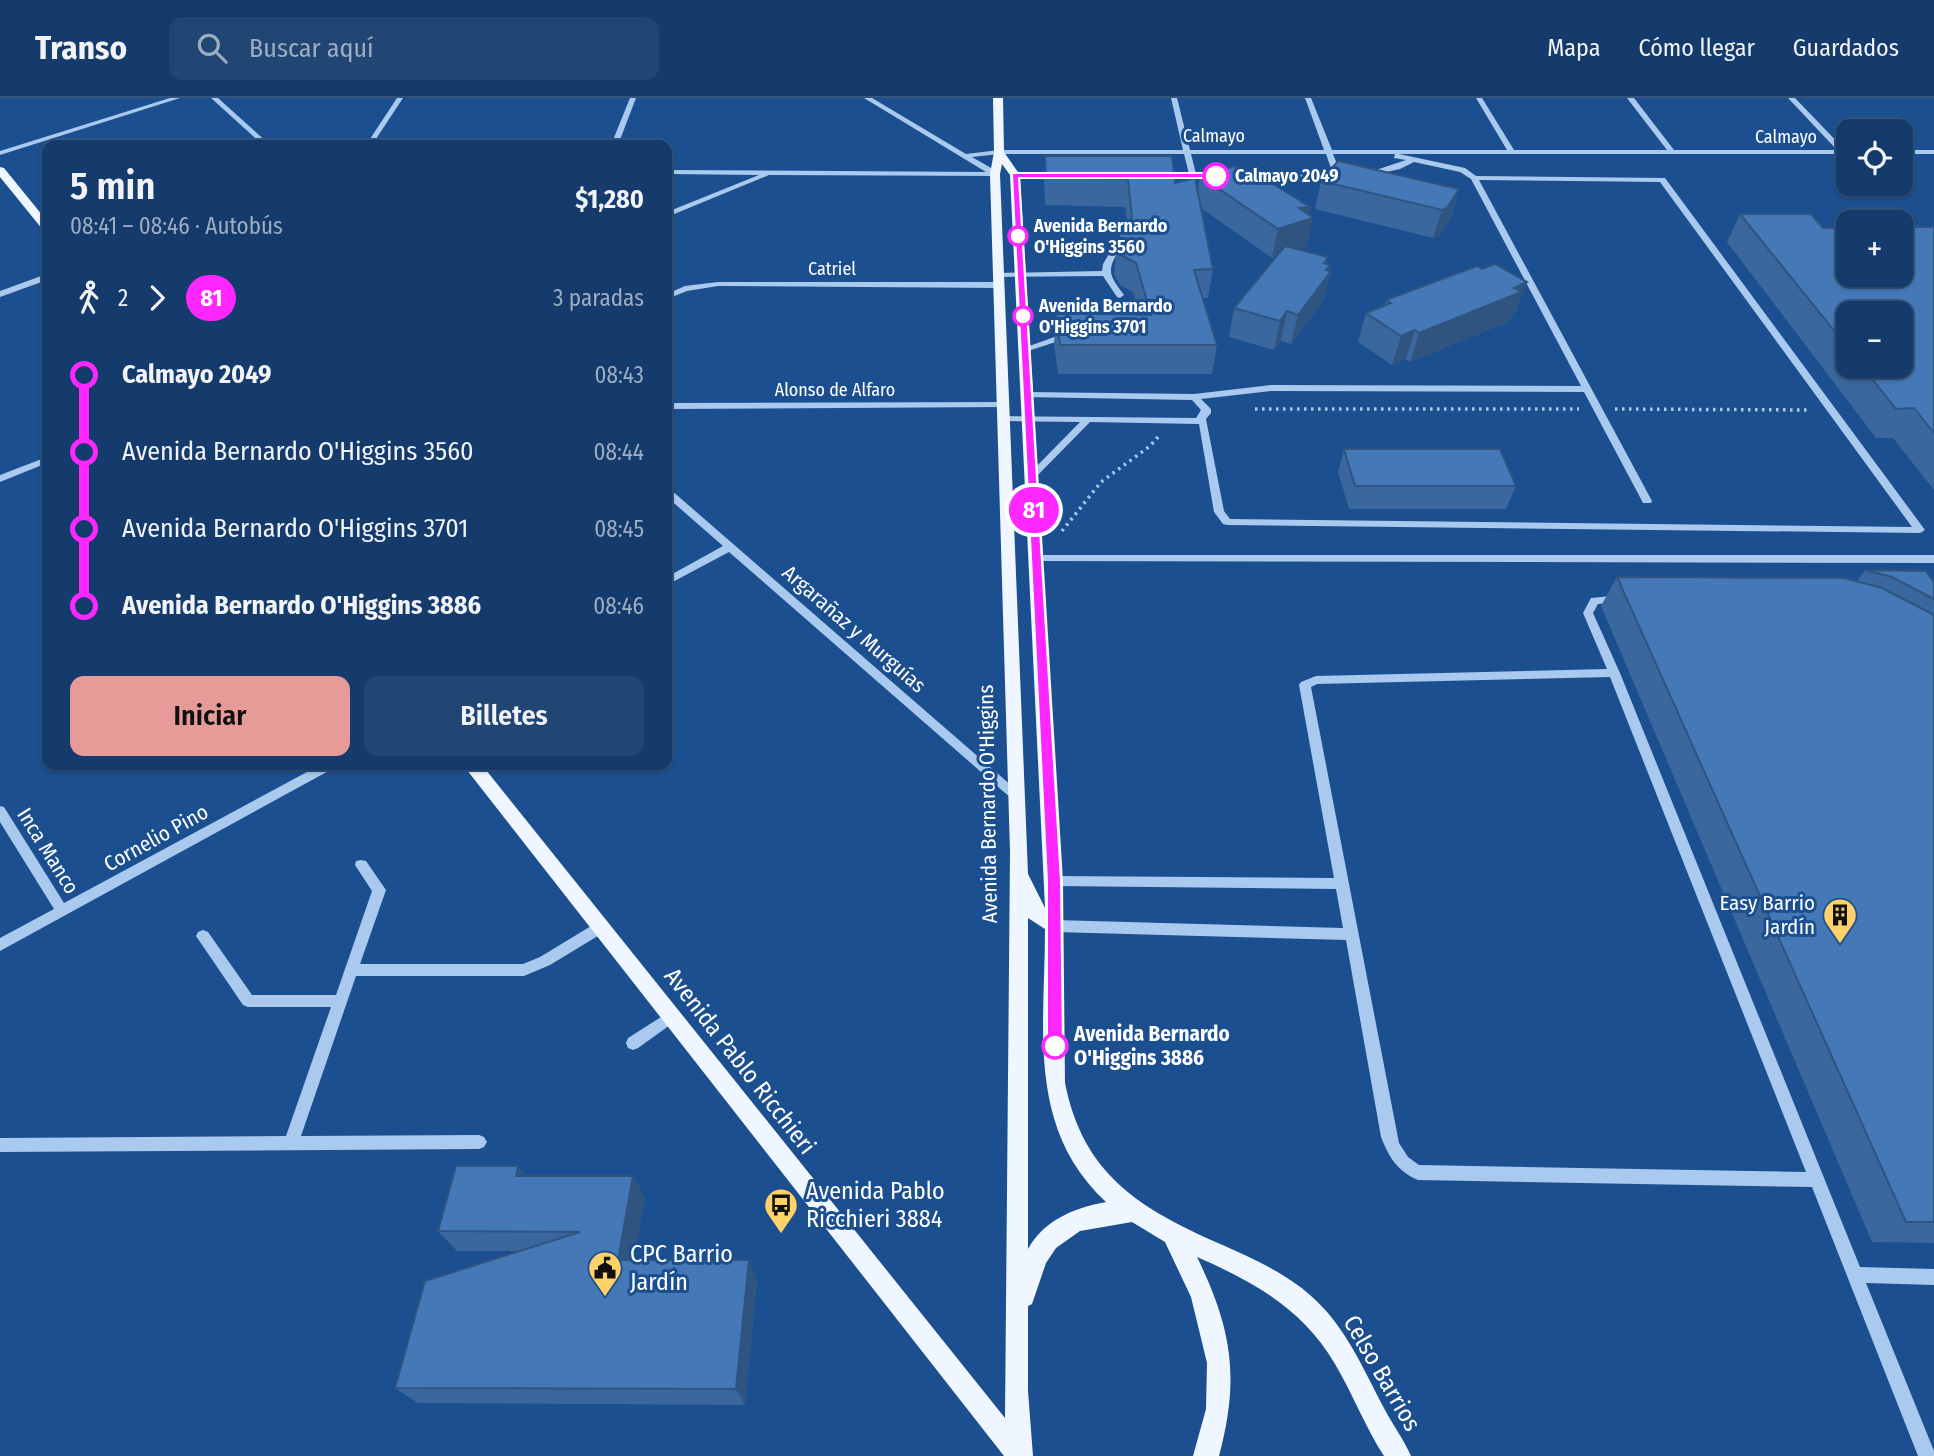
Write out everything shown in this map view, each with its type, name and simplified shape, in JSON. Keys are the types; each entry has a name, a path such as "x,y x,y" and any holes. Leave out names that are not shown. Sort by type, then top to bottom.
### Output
{"main road":[{"name":"Avenida Bernardo O'Higgins","path":"998,98 999,152 995,174 1019,852 1016,1391 1019,1456"},
{"path":"999,152 1015,175 1054,881 1055,1083 1058,1111 1079,1155 1104,1186 1135,1211"},
{"path":"0,170 42,222"},
{"name":"Avenida Pablo Ricchieri","path":"476,770 1019,1456"},
{"path":"1019,852 1025,885 1033,908 1041,918 1055,926"},
{"path":"1017,1334 1027,1277 1038,1254 1053,1234 1080,1217 1101,1212 1135,1211"},
{"name":"Celso Barrios","path":"1135,1211 1173,1234 1281,1287 1316,1316 1350,1366 1391,1451"},
{"path":"1173,1234 1199,1286 1210,1319 1219,1367 1218,1410 1206,1456"}],"street":[{"path":"0,153 177,98"},
{"path":"214,98 261,140"},
{"path":"372,140 400,98"},
{"path":"616,140 633,98"},
{"path":"867,98 995,174"},
{"path":"1174,98 1194,176"},
{"path":"1308,98 1338,176"},
{"path":"1479,98 1511,151"},
{"path":"1630,98 1672,152"},
{"path":"1791,98 1836,143"},
{"path":"1371,151 1462,170 1474,178 1647,501"},
{"path":"1430,151 1438,165"},
{"name":"Calmayo","path":"1361,175 1397,167 1430,151"},
{"path":"964,156 999,152"},
{"name":"Calmayo","path":"999,152 1836,152"},
{"path":"1913,152 1934,152"},
{"path":"672,172 995,174"},
{"path":"672,213 772,172"},
{"path":"1015,175 1072,176"},
{"name":"Calmayo","path":"1153,176 1216,176"},
{"path":"1216,176 1227,178"},
{"name":"Calmayo","path":"1238,176 1349,176"},
{"path":"1268,187 1268,179 1272,176"},
{"path":"1194,397 1206,409 1201,421 1219,512 1227,522 1920,530 1662,180 1474,178"},
{"path":"1115,251 1105,265 1106,273 1120,295"},
{"path":"999,280 1020,275 1106,273"},
{"path":"0,294 42,279"},
{"name":"Catriel","path":"672,295 685,289 718,284 999,280"},
{"path":"1025,349 1077,332"},
{"path":"1027,395 1194,397 1270,388 1588,389"},
{"name":"Alonso de Alfaro","path":"672,406 1003,412 1029,420 1087,420"},
{"path":"1032,476 1087,420 1201,421"},
{"path":"0,479 42,462"},
{"name":"Argarañaz y Murguías","path":"672,496 1016,796"},
{"path":"672,578 730,547"},
{"path":"1037,559 1934,559"},
{"path":"1636,599 1595,601 1588,613 1927,1456"},
{"path":"1614,673 1316,680 1305,684 1395,1155 1402,1165 1418,1172 1818,1180"},
{"name":"Cornelio Pino","path":"0,945 321,770"},
{"name":"Inca Manco","path":"0,811 62,911"},
{"path":"292,1143 379,890 361,865"},
{"path":"1054,881 1343,884"},
{"path":"1055,926 1351,934"},
{"path":"351,970 524,970 545,961 601,927"},
{"path":"203,936 248,1001 341,1000"},
{"path":"633,1043 672,1016"},
{"path":"0,1144 479,1142"},
{"path":"1855,1275 1934,1277"}],"path":[{"path":"1206,409 1830,410"},
{"path":"1062,531 1101,482 1150,446 1164,429 1163,421"}],"building":[{"path":"1045,156 1172,156 1175,183 1195,178 1213,269 1194,270 1217,345 1060,345 1056,315 1151,315 1136,263 1123,256 1117,245 1120,231 1132,218 1128,179 1046,177"},
{"path":"1338,161 1459,189 1447,208 1442,210 1321,181"},
{"path":"1235,166 1244,172 1251,170 1310,207 1299,208 1313,218 1278,229 1200,176"},
{"path":"1740,214 1811,214 1823,228 1836,228 1836,287 1913,287 1913,227 1934,227 1934,433 1914,408 1896,409 1871,378 1913,378 1913,301 1836,301 1836,333"},
{"path":"1285,246 1328,257 1324,263 1330,265 1326,270 1331,271 1298,315 1287,311 1280,321 1234,308"},
{"path":"1495,264 1527,282 1514,288 1521,292 1419,333 1415,330 1401,336 1366,313 1391,303 1386,300 1477,266 1482,269"},
{"path":"1344,449 1500,449 1516,486 1355,486"},
{"path":"1865,570 1926,571 1934,582 1934,599 1892,577"},
{"name":"Easy Barrio Jardín","path":"1617,577 1844,578 1882,588 1934,615 1934,1222 1906,1222"},
{"name":"CPC Barrio Jardín","path":"456,1166 518,1166 516,1176 633,1176 618,1260 749,1260 736,1389 395,1388 425,1281 580,1232 438,1231"}],"bus line":[{"name":"81","path":"1055,1046 1054,881 1015,175 1216,176"}],"place":[{"name":"Calmayo 2049","path":"1216,176"},
{"name":"Avenida Bernardo O'Higgins 3560","path":"1018,236"},
{"name":"Avenida Bernardo O'Higgins 3701","path":"1023,316"},
{"name":"Easy Barrio Jardín","path":"1840,945"},
{"name":"Avenida Bernardo O'Higgins 3886","path":"1055,1046"},
{"name":"Avenida Pablo Ricchieri 3884","path":"781,1235"},
{"name":"CPC Barrio Jardín","path":"605,1298"}]}
